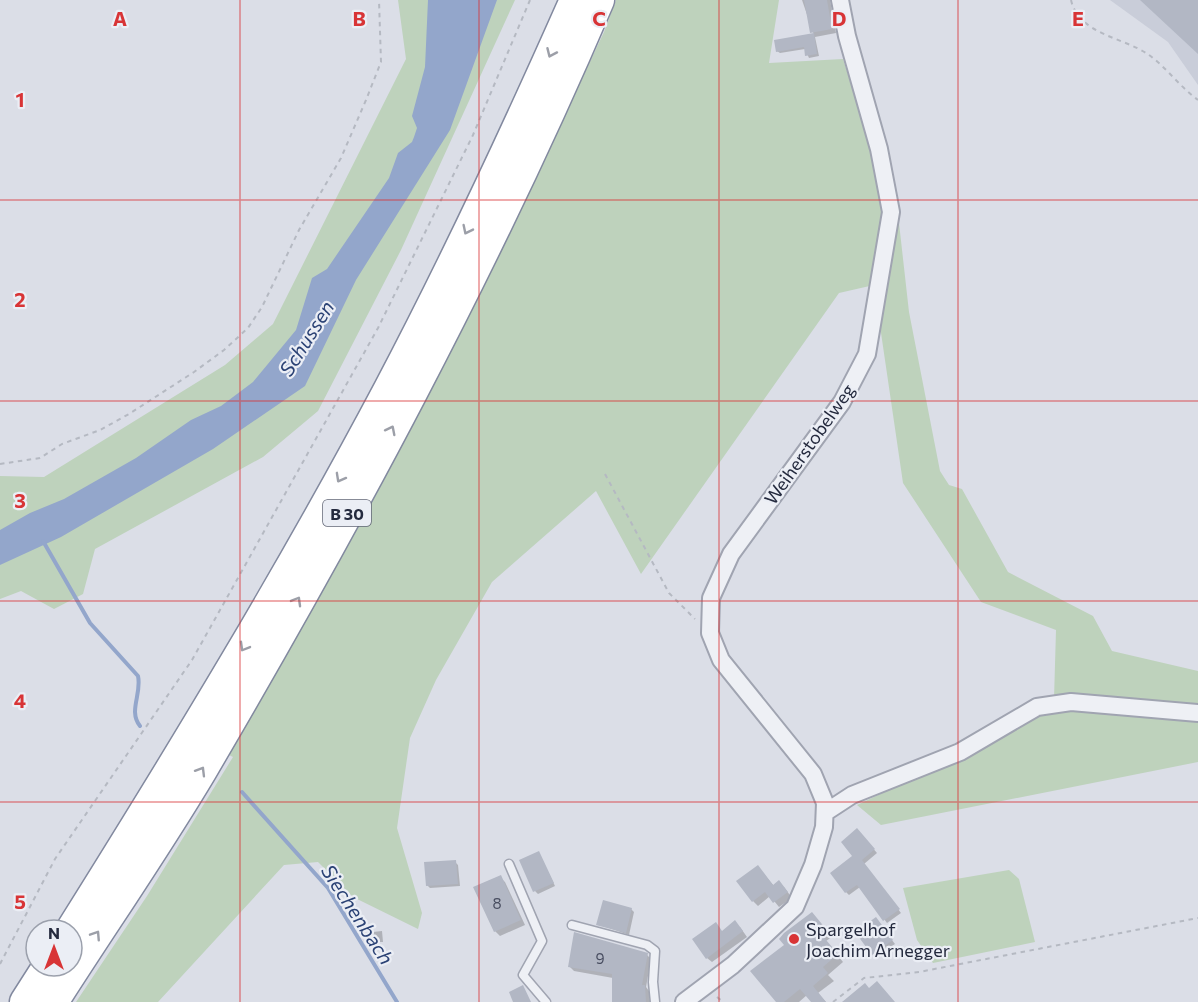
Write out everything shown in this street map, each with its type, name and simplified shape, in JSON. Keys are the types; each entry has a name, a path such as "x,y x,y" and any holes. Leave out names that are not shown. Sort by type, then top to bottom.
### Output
{"highway":[{"name":"B 30","path":"78,918 186,746 292,564 389,388 514,134 574,0"},
{"name":"B 30","path":"53,1002 200,772 368,477 536,143 599,0"},
{"path":"25,1002 40,978"}],"street":[{"name":"Weiherstobelweg","path":"684,1002 733,965 795,907 820,845 826,812 825,803 813,774 722,660 711,633 711,598 731,554 842,402 867,354 891,212 879,148 847,36 840,0"},
{"path":"826,812 852,795 960,752 1036,707 1071,702 1198,713"}],"lane":[{"path":"509,864 542,941 523,975 546,1002"},
{"path":"572,925 647,945 655,951 653,982 655,1002"}],"path":[{"path":"0,464 40,458 62,444 99,430 119,419 194,372 248,327 262,307 299,230 341,158 366,100 381,62 378,0"},
{"path":"0,964 55,859 192,660 378,328 473,135 530,0"},
{"path":"1071,0 1074,10 1092,27 1149,55 1198,100"},
{"path":"605,474 669,593 711,633"},
{"path":"832,1002 864,978 919,972 1198,918"}],"shaded area":[{"path":"1110,0 1198,0 1198,85 1168,42"}],"green space":[{"path":"398,0 515,0 401,250 318,411 263,457 95,549 83,594 54,609 21,591 0,599 0,476 44,477 225,365 273,324 406,59"},
{"path":"616,0 779,0 769,63 843,59 873,153 882,212 899,223 909,312 940,471 949,485 962,489 1008,572 1093,616 1112,651 1198,671 1198,762 881,825 857,805 963,755 1054,699 1056,630 981,602 903,483 874,285 839,293 641,574 596,491 492,582 436,680 410,738 397,828 422,913 418,929 353,897 318,862 284,865 158,1002 76,1002 147,896 233,757 229,755 477,300 604,32"},
{"path":"1009,870 1019,879 1035,942 933,963 917,940 903,888"}],"water":[{"name":"Schussen","path":"428,0 497,0 450,130 356,280 305,386 213,449 61,537 0,565 0,530 30,513 64,499 136,458 191,420 221,406 253,382 296,330 312,278 327,269 389,178 398,153 412,142 417,128 412,116 425,67"}],"building":[{"path":"804,0 827,0 832,29 810,33"},
{"path":"1140,0 1198,0 1198,54"},
{"path":"814,33 817,54 805,56 804,47 776,52 774,40"},
{"path":"857,828 875,849 862,860 900,909 883,921 857,885 845,893 830,873 852,856 841,842"},
{"path":"539,851 554,883 533,892 519,860"},
{"path":"456,860 458,884 426,886 424,862"},
{"path":"758,865 773,885 779,880 788,892 773,903 765,892 752,902 736,881"},
{"path":"501,875 521,920 494,932 473,887"},
{"path":"603,900 632,908 626,933 596,925"},
{"path":"812,912 826,929 821,934 838,954 823,967 828,973 813,986 826,1002 811,1002 800,989 784,1002 776,1002 750,971 784,945 779,939 784,933"},
{"path":"876,917 893,940 872,955 855,932"},
{"path":"735,920 743,931 706,959 692,939 716,922 722,931"},
{"path":"574,932 648,953 642,985 645,985 646,1002 612,1002 612,974 568,967"},
{"path":"877,981 895,1002 842,1002 865,983 869,988"},
{"path":"523,985 531,1002 513,1002 509,992"}],"waterway":[{"name":"Siechenbach","path":"43,541 90,623 138,676 135,714 140,726"},
{"name":"Siechenbach","path":"242,792 328,888 397,1002"}],"place":[{"name":"Spargelhof Joachim Arnegger","path":"794,939"}]}
